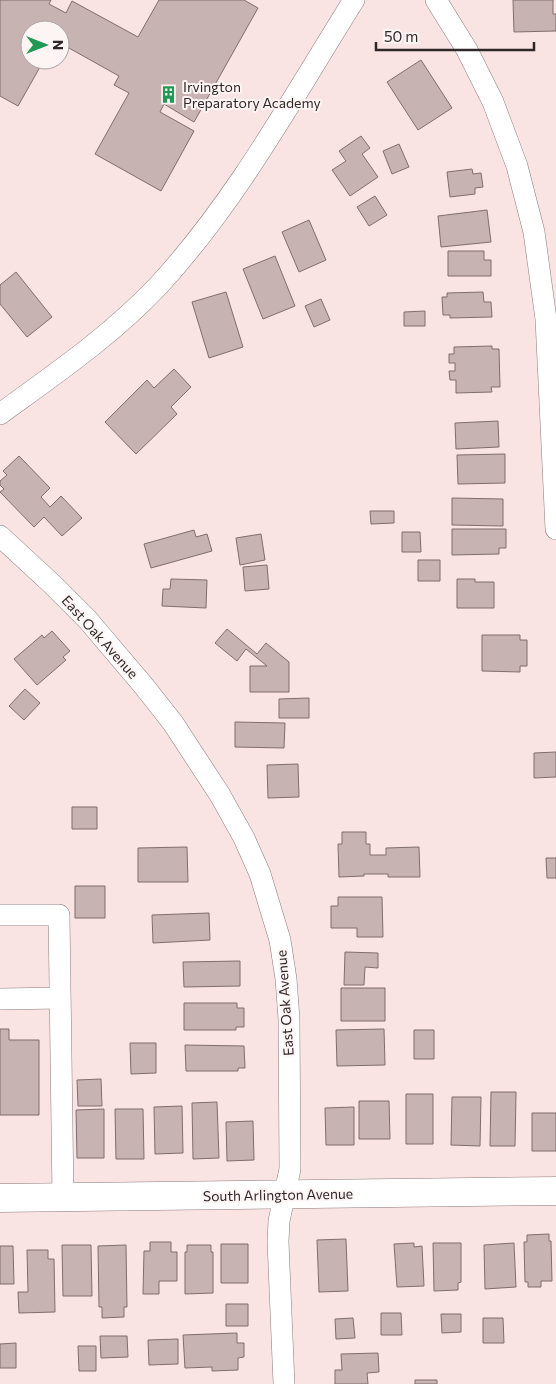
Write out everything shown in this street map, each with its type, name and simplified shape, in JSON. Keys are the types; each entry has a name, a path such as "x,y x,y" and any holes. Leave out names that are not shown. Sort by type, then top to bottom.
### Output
{"main road":[{"name":"South Arlington Avenue","path":"0,1198 556,1192"}],"street":[{"path":"0,414 85,352 158,285 177,263 209,225 232,193 354,0"},
{"path":"436,0 480,75 517,166 534,232 551,347 556,529"},
{"name":"East Oak Avenue","path":"0,536 53,584 87,619 143,685 172,723 220,795 253,856 276,921 286,980 288,1019 290,1169 279,1221 278,1242 284,1384"},
{"path":"0,915 59,915 63,1198"},
{"path":"0,999 60,998"}],"building":[{"name":"Irvington Preparatory Academy","path":"0,0 51,0 49,4 66,13 72,1 138,37 159,0 244,0 258,8 194,122 164,104 160,112 194,131 161,191 95,154 129,93 114,85 119,76 70,49 70,20 20,20 20,70 38,70 18,106 0,96"},
{"path":"513,0 553,0 553,14 556,14 556,31 514,32"},
{"path":"421,60 452,108 418,130 387,82"},
{"path":"361,136 370,148 362,154 378,177 350,196 332,170 346,161 339,151"},
{"path":"399,144 409,167 392,174 383,151"},
{"path":"472,169 473,174 481,173 483,187 475,188 475,194 450,197 447,172"},
{"path":"375,196 387,215 369,226 357,207"},
{"path":"487,210 491,242 441,247 438,216"},
{"path":"309,220 326,260 299,272 282,232"},
{"path":"448,251 484,251 484,260 491,260 491,276 448,276"},
{"path":"275,256 295,306 263,319 243,269"},
{"path":"16,272 52,317 27,337 0,304 0,285"},
{"path":"226,292 243,347 209,358 192,302"},
{"path":"483,292 484,302 491,302 492,317 450,318 450,315 443,315 442,297 447,297 447,293"},
{"path":"321,299 330,320 314,327 305,306"},
{"path":"425,311 425,326 404,326 404,312"},
{"path":"492,346 492,349 499,349 500,387 491,387 492,392 456,393 456,380 450,380 449,371 455,371 455,363 449,363 449,354 454,354 454,347"},
{"path":"174,369 191,387 171,407 177,414 136,454 105,422 147,380 154,388"},
{"path":"498,421 499,447 456,449 455,423"},
{"path":"505,454 505,483 458,484 457,455"},
{"path":"19,456 50,488 41,497 50,507 61,496 82,518 62,536 44,517 34,527 0,492 4,489 0,485 0,481 7,475 3,471"},
{"path":"452,498 503,499 503,526 452,525"},
{"path":"370,511 394,511 394,523 371,524"},
{"path":"452,529 506,529 506,548 499,548 499,554 452,555"},
{"path":"194,530 196,537 207,534 212,551 151,568 144,544"},
{"path":"402,532 420,532 421,552 402,552"},
{"path":"261,534 265,560 240,565 236,538"},
{"path":"418,560 440,560 440,581 418,581"},
{"path":"267,565 269,589 245,591 243,567"},
{"path":"171,579 207,580 206,608 162,606 163,589 170,589"},
{"path":"457,579 475,579 475,582 494,582 494,608 457,608"},
{"path":"227,629 257,654 266,643 289,662 289,692 250,692 250,666 267,666 246,649 237,661 215,643"},
{"path":"52,631 70,651 63,657 66,660 37,685 14,659 42,635 44,638"},
{"path":"482,635 520,635 520,640 527,640 527,666 520,666 520,672 482,671"},
{"path":"25,689 40,703 24,720 9,706"},
{"path":"309,698 309,718 279,718 279,699"},
{"path":"235,722 285,723 284,748 235,747"},
{"path":"556,752 556,777 534,778 534,753"},
{"path":"298,764 299,797 268,798 267,765"},
{"path":"72,807 97,807 97,829 72,829"},
{"path":"342,832 366,832 366,844 370,844 370,855 386,855 386,848 419,847 420,877 388,877 388,874 364,874 364,876 339,877 338,844 342,844"},
{"path":"187,847 188,882 138,882 138,848"},
{"path":"546,858 556,858 556,878 547,878"},
{"path":"75,886 105,886 105,918 75,918"},
{"path":"338,897 382,897 383,937 357,937 357,928 331,928 331,906 338,906"},
{"path":"209,913 210,940 153,943 152,915"},
{"path":"345,952 378,953 378,968 365,967 364,985 344,985"},
{"path":"240,961 240,986 184,987 183,962"},
{"path":"341,988 385,988 385,1021 341,1021"},
{"path":"184,1003 237,1003 237,1008 244,1008 244,1027 236,1027 236,1030 184,1030"},
{"path":"0,1029 9,1029 9,1040 39,1040 39,1115 0,1115"},
{"path":"384,1029 385,1065 337,1066 336,1030"},
{"path":"414,1030 434,1030 434,1059 414,1059"},
{"path":"130,1043 156,1043 156,1073 131,1074"},
{"path":"185,1045 244,1046 245,1068 238,1068 238,1071 186,1071"},
{"path":"101,1079 102,1106 78,1106 77,1080"},
{"path":"491,1092 516,1092 515,1146 490,1146"},
{"path":"406,1094 433,1094 433,1144 406,1144"},
{"path":"452,1097 481,1097 480,1146 451,1145"},
{"path":"359,1101 389,1101 390,1139 359,1139"},
{"path":"217,1102 219,1158 193,1159 192,1103"},
{"path":"182,1106 183,1153 155,1154 154,1107"},
{"path":"354,1107 354,1145 326,1145 325,1108"},
{"path":"104,1109 104,1158 77,1158 76,1110"},
{"path":"115,1109 143,1109 144,1159 116,1159"},
{"path":"532,1113 556,1113 556,1151 532,1151"},
{"path":"253,1121 254,1160 227,1161 226,1122"},
{"path":"549,1234 549,1241 551,1241 552,1281 541,1281 541,1287 528,1287 528,1282 525,1282 524,1242 527,1242 527,1235"},
{"path":"346,1239 348,1291 319,1292 317,1240"},
{"path":"150,1242 171,1242 171,1252 177,1252 177,1281 159,1281 159,1294 143,1294 144,1251 150,1251"},
{"path":"414,1243 414,1247 422,1246 424,1286 397,1287 394,1244"},
{"path":"433,1243 461,1243 461,1282 458,1283 458,1290 434,1291"},
{"path":"514,1243 516,1287 485,1289 484,1245"},
{"path":"221,1244 248,1244 248,1283 221,1283"},
{"path":"62,1245 91,1245 92,1296 63,1296"},
{"path":"126,1245 127,1307 124,1307 124,1317 102,1318 102,1307 99,1307 98,1246"},
{"path":"187,1245 211,1245 211,1252 213,1252 213,1293 185,1294 185,1252 187,1252"},
{"path":"0,1246 13,1246 14,1284 0,1284"},
{"path":"27,1250 48,1250 48,1259 54,1259 55,1312 19,1313 18,1292 28,1292"},
{"path":"226,1304 248,1304 248,1326 226,1326"},
{"path":"381,1313 401,1313 402,1335 381,1335"},
{"path":"441,1314 461,1314 461,1332 442,1333"},
{"path":"353,1318 355,1338 336,1339 335,1319"},
{"path":"483,1318 503,1318 504,1343 483,1343"},
{"path":"237,1333 237,1343 244,1343 244,1357 238,1358 238,1370 212,1371 212,1367 185,1368 183,1335"},
{"path":"100,1336 127,1336 128,1357 101,1358"},
{"path":"178,1339 178,1364 149,1365 148,1340"},
{"path":"16,1343 16,1368 0,1368 0,1344"},
{"path":"78,1346 96,1346 96,1371 79,1371"},
{"path":"378,1353 379,1372 367,1373 368,1384 335,1384 335,1370 342,1370 341,1354"},
{"path":"415,1380 437,1380 437,1384 415,1384"}],"place":[{"name":"Irvington Preparatory Academy","path":"169,95"}]}
